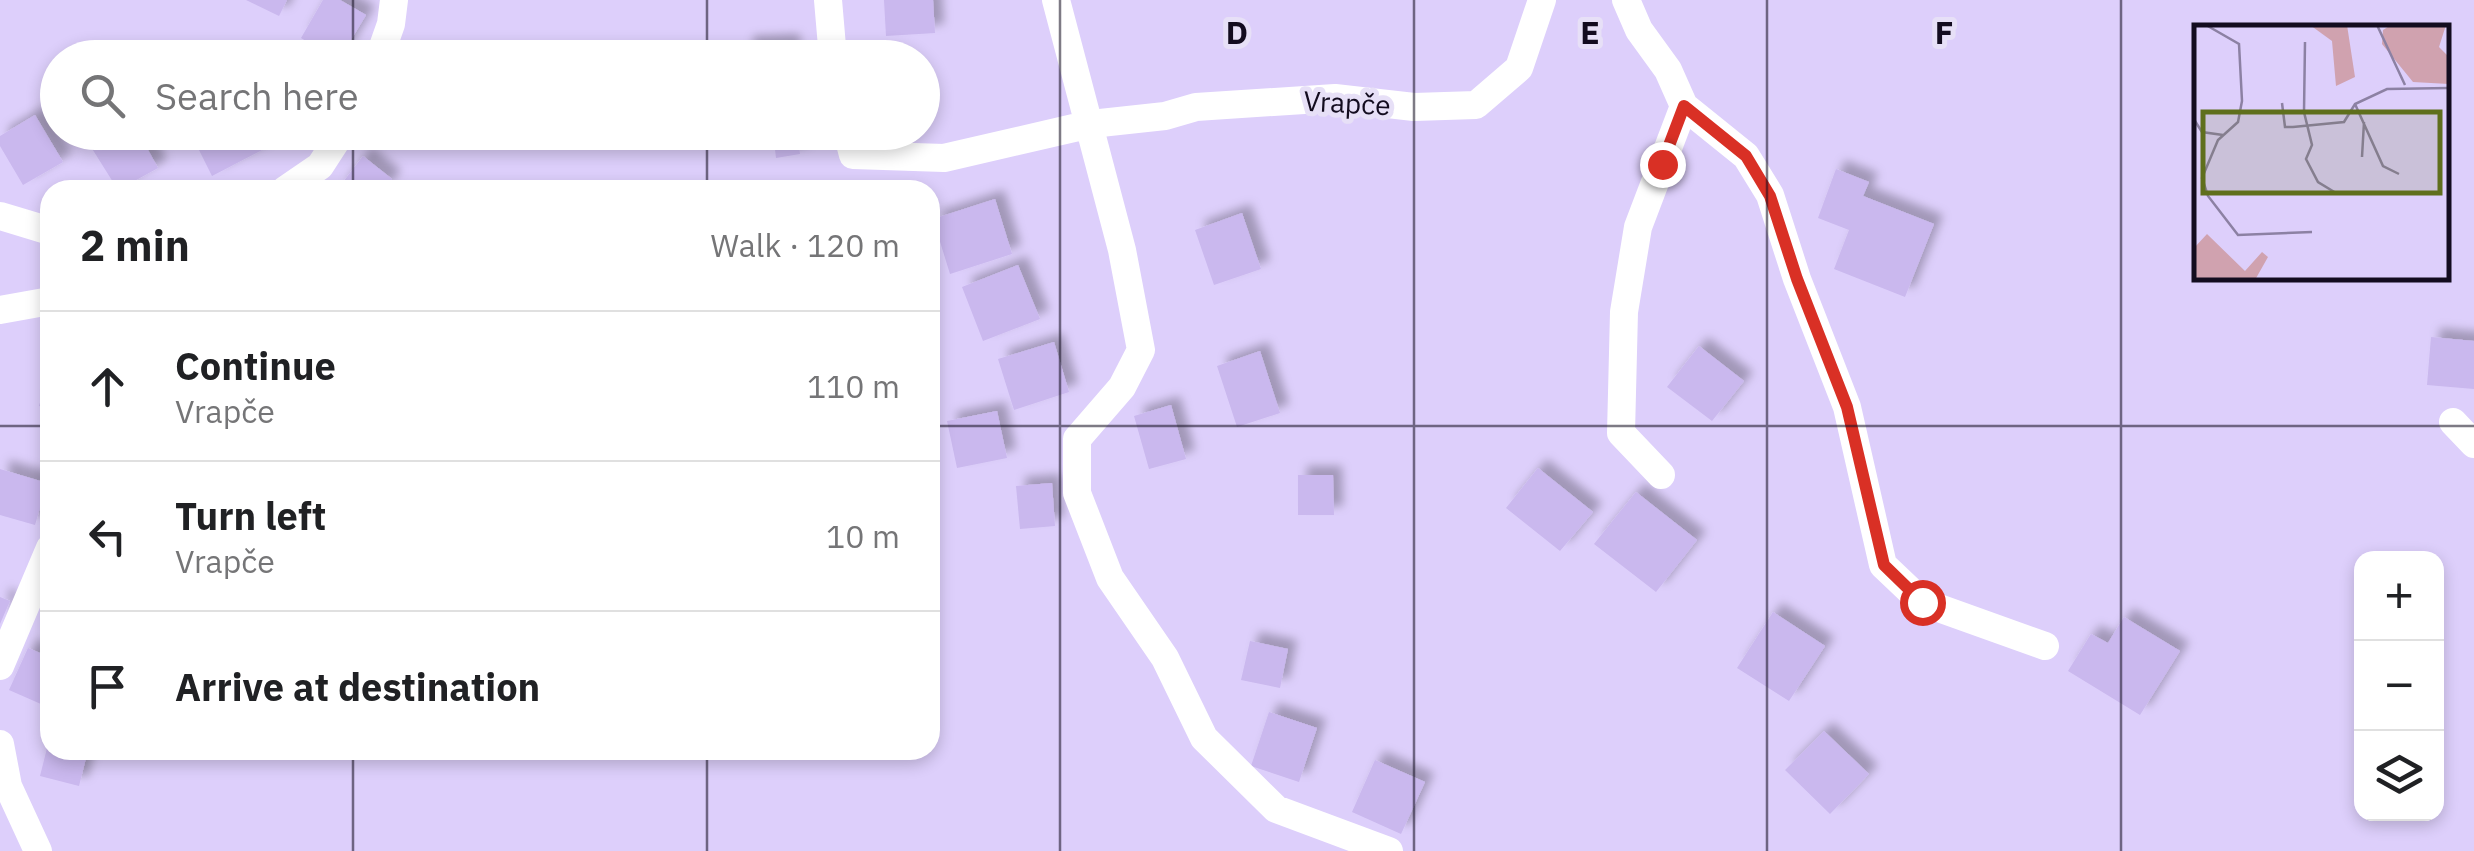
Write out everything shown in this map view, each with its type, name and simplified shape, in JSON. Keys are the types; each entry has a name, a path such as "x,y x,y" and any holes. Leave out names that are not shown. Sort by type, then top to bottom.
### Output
{"street":[{"path":"385,40 394,0"},
{"path":"828,0 831,40"},
{"path":"1056,0 1122,250 1141,350 1122,387 1076,439 1077,493 1110,578 1165,658 1204,738 1276,809 1389,851"},
{"name":"Vrapče","path":"852,150 853,155 944,158 1091,124 1165,116 1196,107 1334,98 1414,107 1476,104 1519,68 1542,0"},
{"path":"1626,0 1639,30 1668,70 1684,106 1746,156 1770,196 1797,279 1847,407 1884,565 1922,602 2045,646"},
{"path":"1660,475 1621,433 1624,312 1638,228 1684,106"},
{"path":"299,180 320,166 330,150"},
{"path":"0,216 40,227"},
{"path":"0,310 40,303"},
{"path":"2452,422 2474,444"},
{"path":"0,666 40,572"},
{"path":"0,744 8,786 38,851"}],"building":[{"path":"246,0 287,0 279,16"},
{"path":"323,0 340,0 366,15 351,40 301,38"},
{"path":"884,0 933,0 935,33 886,36"},
{"path":"35,115 40,123 40,150 56,150 63,162 23,185 0,146 0,136"},
{"path":"93,150 148,150 158,168 136,180 112,180"},
{"path":"199,150 262,150 212,176"},
{"path":"775,150 799,150 800,154 776,158"},
{"path":"363,156 392,179 391,180 345,180"},
{"path":"1836,169 1869,182 1863,196 1934,224 1905,297 1834,269 1849,230 1818,218"},
{"path":"995,199 1012,254 950,274 940,242 940,217"},
{"path":"1242,213 1261,269 1214,285 1195,230"},
{"path":"1018,265 1040,319 983,341 962,287"},
{"path":"2431,337 2474,341 2474,389 2427,385"},
{"path":"1054,342 1069,392 1014,410 998,359"},
{"path":"1699,346 1744,381 1712,421 1667,387"},
{"path":"1260,351 1280,413 1237,427 1217,366"},
{"path":"1171,405 1186,459 1149,469 1134,416"},
{"path":"997,411 1007,458 957,468 947,421"},
{"path":"1538,468 1593,512 1560,551 1506,508"},
{"path":"0,469 40,481 35,525 0,515"},
{"path":"1298,475 1333,475 1334,515 1298,515"},
{"path":"1052,483 1055,526 1020,529 1016,486"},
{"path":"1636,492 1697,540 1656,592 1594,544"},
{"path":"0,597 10,601 0,624"},
{"path":"1773,612 1825,646 1789,701 1737,668"},
{"path":"2124,617 2180,651 2140,715 2068,671 2091,634 2108,643"},
{"path":"1250,641 1288,649 1280,688 1241,680"},
{"path":"28,648 40,653 40,704 9,690"},
{"path":"1269,712 1317,728 1299,782 1251,766"},
{"path":"1824,731 1869,774 1830,814 1785,770"},
{"path":"44,760 86,760 79,786 40,776"},
{"path":"1375,760 1425,782 1401,834 1352,812"}],"route":[{"path":"1662,164 1684,106 1746,156 1770,196 1797,279 1847,407 1884,565 1922,602"}]}
